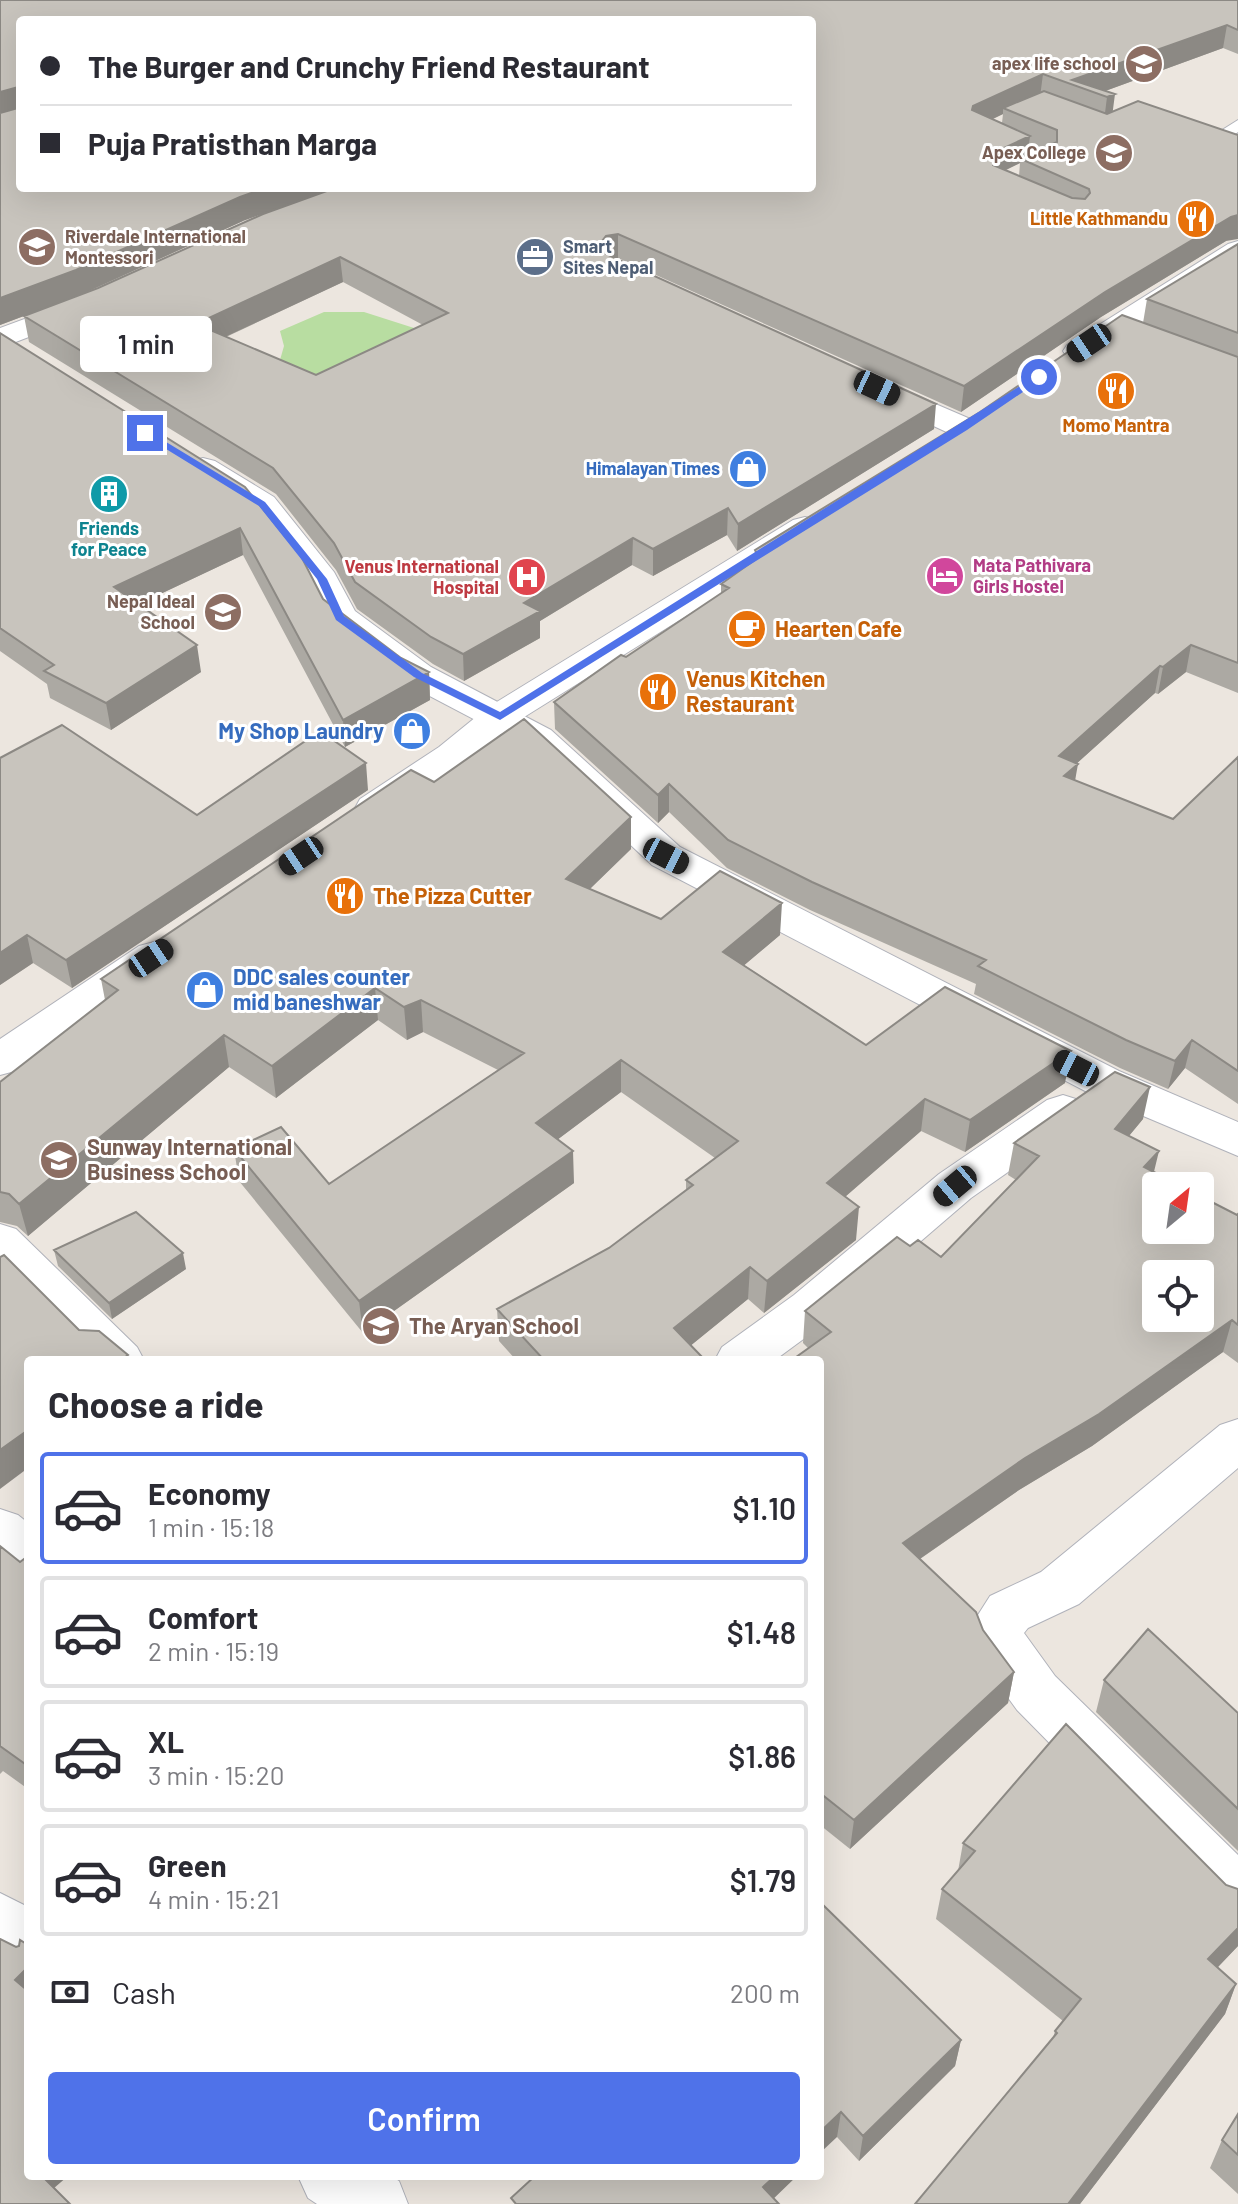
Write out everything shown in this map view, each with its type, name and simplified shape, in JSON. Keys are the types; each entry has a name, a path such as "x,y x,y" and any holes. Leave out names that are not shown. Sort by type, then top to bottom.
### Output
{"street":[{"path":"1052,368 1238,250"},
{"path":"9,345 114,292"},
{"path":"1114,326 1156,342"},
{"path":"863,382 976,419 924,452"},
{"path":"182,456 262,504 322,579 340,617 418,675 538,738 666,856 1104,1082 1238,1140"},
{"path":"349,824 452,755 500,716 831,510"},
{"path":"0,1060 181,938"},
{"path":"745,1356 811,1308 955,1186 1104,1082"},
{"path":"0,1241 116,1356"},
{"path":"1238,1439 1060,1588 1009,1612 996,1629 999,1643 1036,1693 1238,1894"},
{"path":"0,1530 24,1551"},
{"path":"0,1921 24,1942"},
{"path":"337,2180 376,2204"}],"lane":[{"path":"1238,125 1221,134 1213,143 1238,152"}],"green space":[{"path":"324,312 364,312 439,336 490,403 276,374 284,346 280,331"}],"building":[{"path":"0,0 1238,0 1238,30 1227,25 1072,80 1115,94 1107,97 1043,74 973,106 972,110 1030,136 993,153 993,165 1072,198 1085,199 1090,193 1089,189 1021,159 1057,142 1057,130 1003,108 1044,91 1107,114 1138,101 1238,135 1238,215 1105,292 964,386 618,234 606,236 599,245 606,254 936,404 738,524 728,508 653,549 633,538 524,603 540,611 463,654 431,637 355,582 334,543 273,468 24,316 98,288 263,214 324,192 816,192 816,16 16,16 16,88 0,92","holes":["340,257 448,313 316,375 196,324"]},
{"path":"16,109 16,192 254,192 76,270 0,298 0,113"},
{"path":"1238,244 1238,333 1147,299"},
{"path":"1122,315 1238,357 1238,663 1191,645 1163,667 1160,666 1059,756 1078,764 1064,776 1173,819 1238,757 1238,1071 1192,1040 1175,1061 1126,1040 978,966 986,960 812,882 728,840 669,784 658,795 554,702 621,655 626,657 729,588 721,584 759,557 755,550 980,412"},
{"path":"0,333 245,487 301,556 323,599 401,658 429,672 343,720 240,528 114,587 197,645 106,703 44,671 54,665 0,628"},
{"path":"524,719 631,817 566,879 661,919 720,871 782,903 723,952 866,1045 945,987 1071,1051 970,1120 925,1099 827,1183 859,1207 767,1281 750,1267 674,1328 701,1356 540,1356 497,1309 609,1248 693,1185 686,1180 738,1141 621,1060 536,1123 573,1151 359,1301 234,1149 281,1127 329,1184 524,1053 421,1000 404,1007 375,988 272,1066 224,1035 19,1204 9,1194 0,1192 0,1082 118,990 101,979 411,770 434,782"},
{"path":"62,725 197,815 320,731 366,763 66,960 27,935 0,953 0,758"},
{"path":"1115,1072 1150,1087 1115,1129 1159,1151 1144,1167 1154,1172 1142,1172 1142,1244 1214,1244 1214,1203 1238,1214 1238,1325 1232,1320 1099,1414 1025,1458 903,1543 976,1612 983,1630 1014,1672 854,1820 824,1796 824,1356 798,1356 831,1332 805,1311 897,1237 910,1246 918,1240 941,1257 1039,1156 1014,1143"},
{"path":"136,1212 183,1253 109,1303 54,1250"},
{"path":"4,1255 79,1330 99,1331 128,1355 24,1356 24,1433 0,1450 0,1257"},
{"path":"0,1546 20,1562 24,1559 24,1763 0,1746"},
{"path":"1148,1629 1238,1713 1238,1809 1104,1680"},
{"path":"1066,1724 1226,1885 1238,1889 1238,1928 1208,1959 1236,1984 1068,2204 915,2204 1057,2033 1055,2031 1081,1999 942,1889 975,1851 963,1843"},
{"path":"824,1906 961,2040 863,2136 841,2112 824,2128"},
{"path":"0,1939 16,1947 20,1940 24,1942 24,1971 15,1980 24,1988 24,2180 46,2180 70,2204 0,2204"},
{"path":"1238,2114 1238,2155 1222,2140"},
{"path":"531,2180 771,2180 763,2187 779,2204 516,2204 511,2198"}],"place":[{"name":"apex life school","path":"1144,64"},
{"name":"Apex College","path":"1114,153"},
{"name":"Little Kathmandu","path":"1196,219"},
{"name":"Riverdale International Montessori","path":"37,247"},
{"name":"Smart Sites Nepal","path":"535,257"},
{"name":"Momo Mantra","path":"1116,391"},
{"name":"Himalayan Times","path":"748,469"},
{"name":"Friends for Peace","path":"109,494"},
{"name":"Mata Pathivara Girls Hostel","path":"945,576"},
{"name":"Venus International Hospital","path":"527,577"},
{"name":"Nepal Ideal School","path":"223,612"},
{"name":"Hearten Cafe","path":"747,629"},
{"name":"Venus Kitchen Restaurant","path":"658,692"},
{"name":"My Shop Laundry","path":"412,731"},
{"name":"The Pizza Cutter","path":"345,896"},
{"name":"DDC sales counter mid baneshwar","path":"205,990"},
{"name":"Sunway International Business School","path":"59,1160"},
{"name":"The Aryan School","path":"381,1326"}],"route":[{"path":"145,433 262,504 322,579 340,617 418,675 500,716 964,428 1039,377"}]}
